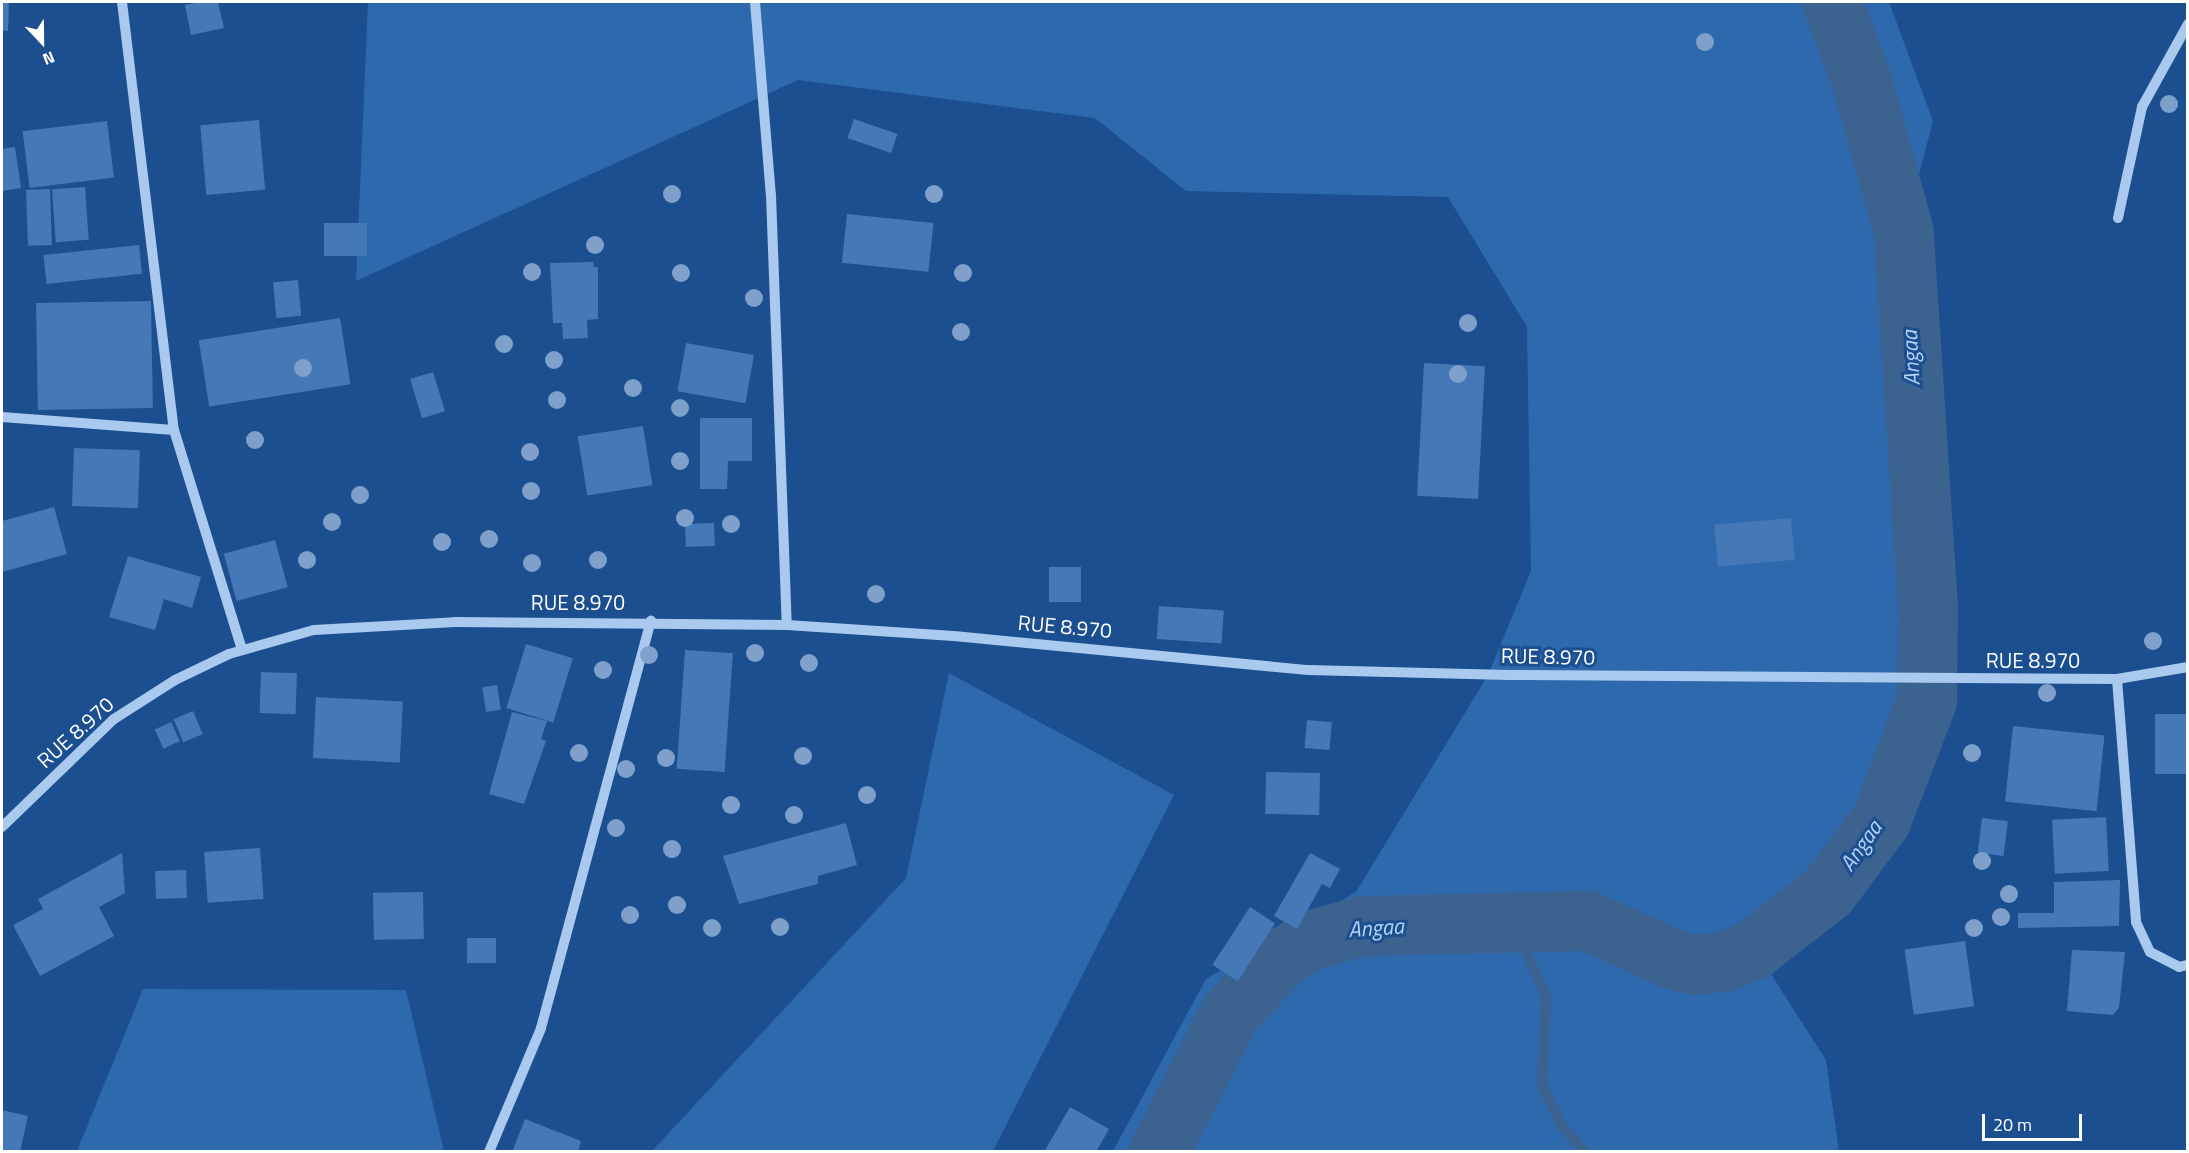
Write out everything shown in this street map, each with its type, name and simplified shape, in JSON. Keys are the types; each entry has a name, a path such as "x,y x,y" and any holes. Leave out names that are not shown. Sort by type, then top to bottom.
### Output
{"street":[{"path":"122,2 174,430 242,649"},
{"path":"755,2 771,207 787,626"},
{"path":"2118,218 2142,107 2187,24"},
{"path":"2,417 174,430"},
{"path":"489,1152 541,1028 651,621"},
{"name":"RUE 8.970","path":"2,828 114,718 175,680 242,649 324,630 455,622 651,621 787,626 954,636 1308,670 1891,681 2117,679 2187,667"},
{"path":"2117,679 2136,922 2150,952 2179,967 2187,965"}],"shaded area":[{"path":"368,2 1889,2 1933,121 1904,232 1928,607 1927,701 1881,821 1846,872 1800,917 1755,949 1826,1060 1839,1151 1113,1151 1206,979 1356,892 1488,675 1531,571 1527,327 1448,197 1186,191 1095,118 798,80 356,281"},
{"path":"949,673 1174,795 993,1151 652,1151 906,878"},
{"path":"143,989 406,990 444,1151 77,1151"}],"building":[{"path":"2,2 9,2 8,31 2,30"},
{"path":"218,2 224,28 191,35 185,5"},
{"path":"854,119 897,134 891,153 847,138"},
{"path":"259,120 265,190 206,195 200,125"},
{"path":"107,121 114,178 30,188 23,131"},
{"path":"15,147 21,188 2,191 2,149"},
{"path":"85,187 89,240 56,242 52,189"},
{"path":"50,189 52,245 28,246 26,190"},
{"path":"847,214 934,223 928,272 842,263"},
{"path":"324,223 367,223 367,256 324,256"},
{"path":"139,245 142,274 47,284 44,255"},
{"path":"593,262 594,267 598,267 598,319 587,320 588,338 563,339 562,323 553,323 550,263"},
{"path":"298,280 301,316 276,318 273,282"},
{"path":"151,301 153,408 38,410 36,303"},
{"path":"340,318 350,384 209,407 199,340"},
{"path":"686,343 754,355 745,403 677,391"},
{"path":"1424,363 1485,366 1478,499 1417,496"},
{"path":"433,372 445,411 422,418 410,379"},
{"path":"700,418 752,418 752,461 728,461 727,489 700,489"},
{"path":"643,426 652,485 587,496 578,436"},
{"path":"74,448 140,450 138,508 72,506"},
{"path":"54,507 67,554 2,572 2,521"},
{"path":"1791,518 1795,560 1718,567 1714,525"},
{"path":"714,523 715,546 686,547 685,524"},
{"path":"275,540 288,587 236,601 224,554"},
{"path":"128,556 201,577 192,608 164,599 155,630 109,617"},
{"path":"1049,567 1081,567 1081,602 1049,602"},
{"path":"1159,606 1224,611 1222,643 1157,639"},
{"path":"526,644 573,658 553,722 506,708"},
{"path":"685,650 733,653 725,772 677,769"},
{"path":"261,672 297,673 296,714 260,713"},
{"path":"497,685 501,710 486,712 482,687"},
{"path":"316,697 403,702 400,762 313,758"},
{"path":"193,711 203,734 183,742 174,719"},
{"path":"512,712 547,721 541,739 546,741 524,804 489,794"},
{"path":"2155,714 2188,714 2188,774 2155,774"},
{"path":"1307,720 1332,722 1329,750 1305,748"},
{"path":"171,722 180,741 164,749 155,730"},
{"path":"2013,726 2104,736 2097,811 2005,802"},
{"path":"1266,772 1320,773 1319,815 1265,814"},
{"path":"2106,817 2109,871 2055,874 2052,820"},
{"path":"1982,818 2008,821 2004,856 1978,853"},
{"path":"846,823 857,865 818,876 818,884 739,904 723,856"},
{"path":"260,848 264,899 208,903 204,852"},
{"path":"122,853 125,893 99,907 114,936 40,976 13,925 43,909 38,899"},
{"path":"1310,853 1340,869 1330,888 1322,884 1297,929 1274,916"},
{"path":"186,870 187,898 156,899 155,871"},
{"path":"2120,880 2119,926 2018,928 2018,913 2054,913 2054,882"},
{"path":"423,892 424,939 374,940 373,893"},
{"path":"1250,907 1275,923 1238,981 1212,965"},
{"path":"467,938 496,938 496,963 467,963"},
{"path":"1965,941 1974,1006 1914,1015 1905,949"},
{"path":"2072,950 2125,952 2119,1008 2113,1015 2067,1011"},
{"path":"1070,1107 1109,1129 1096,1152 1044,1152"},
{"path":"2,1110 28,1116 20,1152 2,1152"},
{"path":"525,1119 581,1141 578,1152 512,1152"}],"waterway":[{"name":"Angaa","path":"1159,1152 1230,1014 1281,959 1312,940 1363,926 1588,921 1672,959 1695,965 1727,961 1755,949 1828,892 1881,821 1927,701 1928,607 1904,232 1861,78 1832,2"},
{"path":"1513,921 1546,997 1542,1085 1562,1127 1585,1152"}]}
